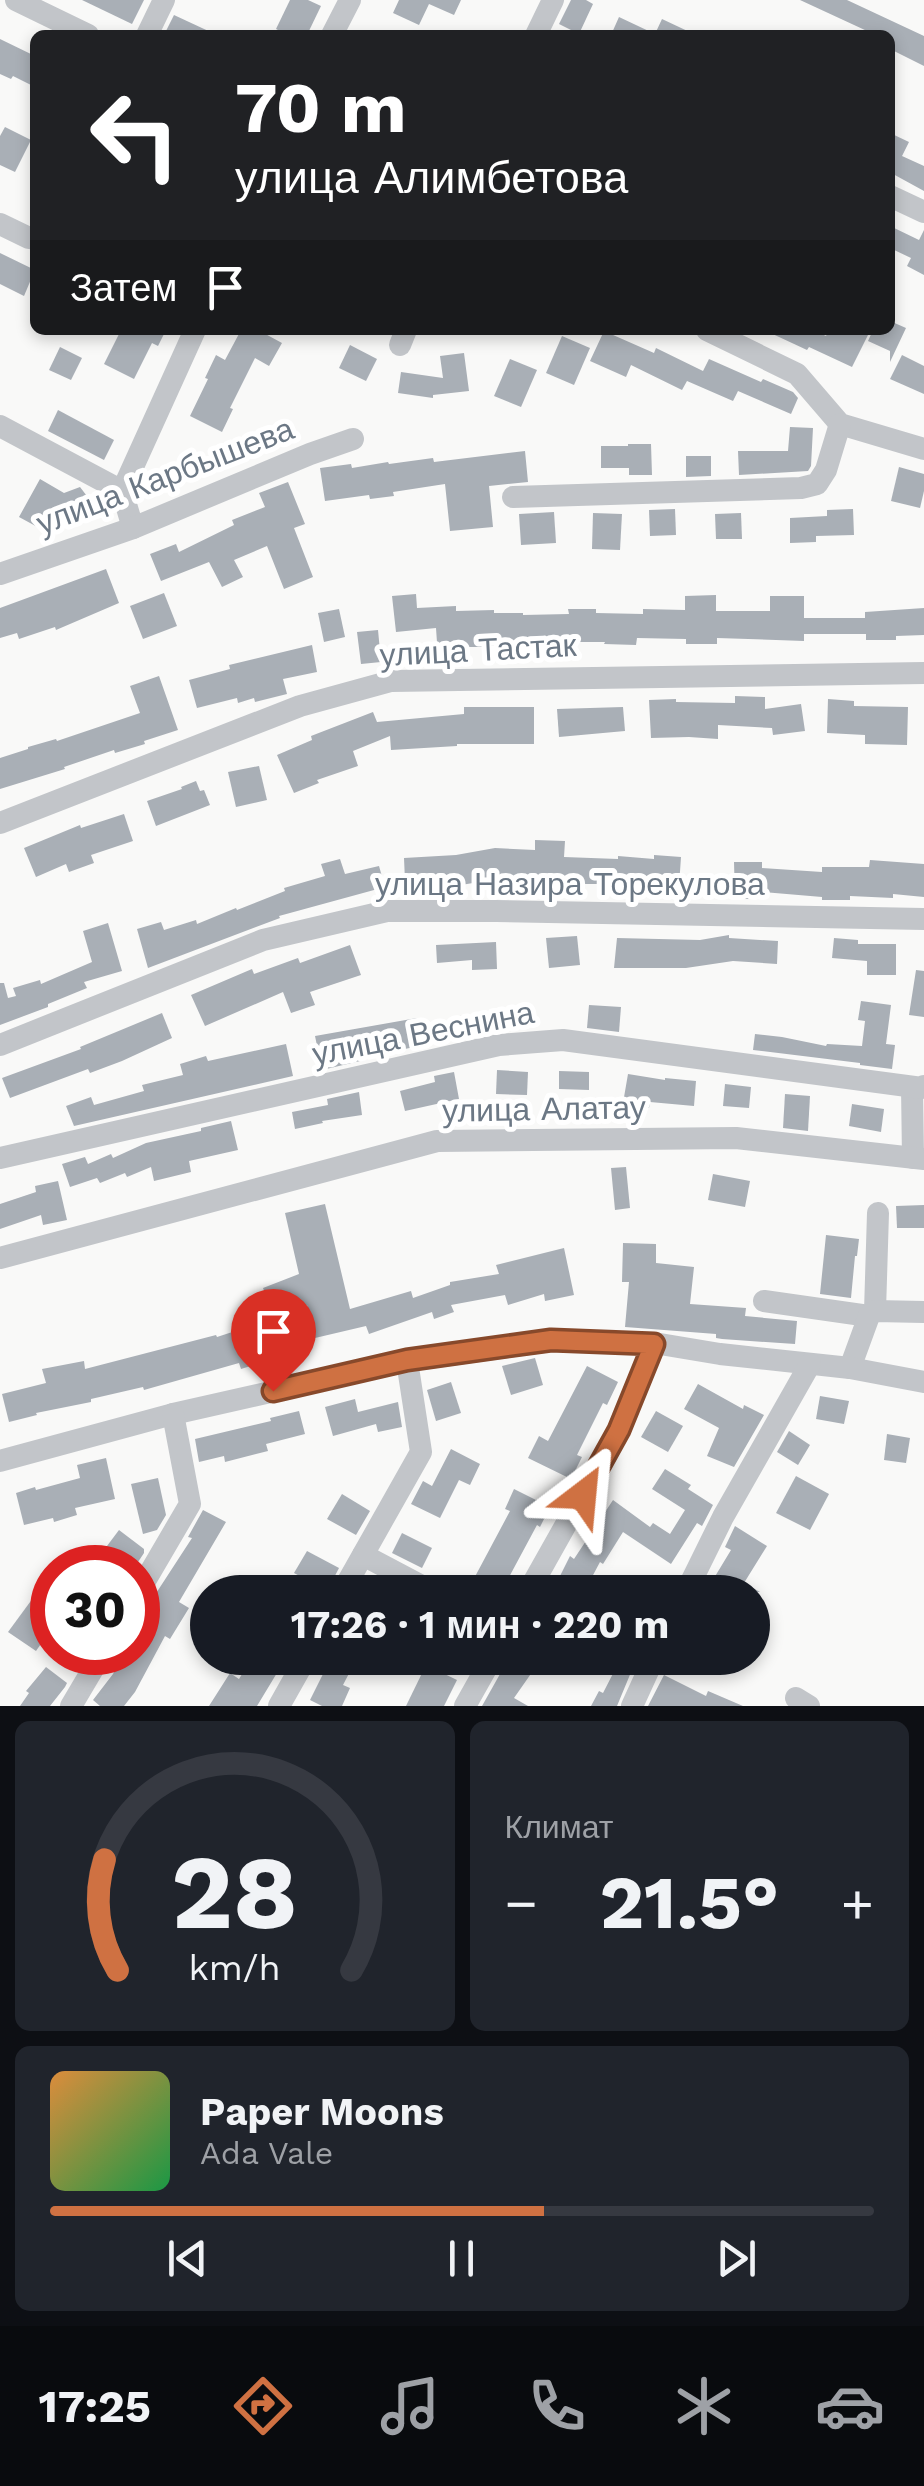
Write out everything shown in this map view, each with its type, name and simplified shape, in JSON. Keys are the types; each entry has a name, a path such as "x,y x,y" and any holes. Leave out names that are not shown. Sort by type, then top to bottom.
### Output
{"street":[{"path":"16,0 78,30"},
{"path":"149,30 164,0"},
{"path":"335,30 350,0"},
{"path":"544,30 553,0"},
{"path":"895,198 924,212"},
{"path":"0,224 30,238"},
{"path":"134,528 122,491 193,335"},
{"path":"717,335 796,374 840,424 924,449"},
{"path":"513,497 801,488 817,484 826,470 840,424"},
{"path":"0,426 122,491"},
{"name":"улица Карбышева","path":"0,574 134,528 353,439"},
{"name":"улица Тастак","path":"0,823 300,706 391,681 924,673"},
{"name":"улица Назира Торекулова","path":"0,1045 263,940 386,911 924,919"},
{"name":"улица Веснина","path":"0,1158 500,1044 563,1040 920,1087"},
{"path":"918,1158 920,1087"},
{"name":"улица Алатау","path":"0,1258 438,1141 736,1138 918,1158"},
{"path":"850,1368 872,1314 878,1213"},
{"path":"764,1301 872,1314 924,1312"},
{"path":"0,1461 173,1414 407,1360 551,1340 654,1344 850,1368 924,1382"},
{"path":"538,1575 619,1430 654,1344"},
{"path":"352,1575 421,1452 407,1360"},
{"path":"695,1575 810,1364"},
{"path":"160,1555 190,1504 173,1414"},
{"path":"363,1555 401,1575"},
{"path":"72,1706 90,1675"},
{"path":"278,1706 296,1675"},
{"path":"465,1706 482,1675"},
{"path":"632,1706 646,1675"}],"building":[{"path":"82,0 144,0 132,24"},
{"path":"290,0 308,0 321,6 309,30 276,29"},
{"path":"399,0 461,0 454,15 429,4 419,25 393,13"},
{"path":"571,0 593,4 581,30 559,24"},
{"path":"800,0 847,0 924,36 924,66 895,52 895,30 865,30"},
{"path":"174,15 206,30 166,30"},
{"path":"619,17 647,30 613,30"},
{"path":"662,19 685,30 657,30"},
{"path":"0,39 30,54 30,84 0,74"},
{"path":"5,127 30,140 15,172 0,165 0,136"},
{"path":"895,135 909,142 902,156 924,166 924,191 895,175"},
{"path":"895,228 919,240 924,230 924,275 907,266 911,258 895,250"},
{"path":"0,253 30,268 24,296 0,284"},
{"path":"895,323 906,328 890,362 890,351 868,341 871,335 895,335"},
{"path":"118,335 164,335 158,346 152,343 134,379 104,364"},
{"path":"238,335 267,335 282,343 269,366 255,358 222,432 190,416 216,355 225,360"},
{"path":"602,335 613,335 654,353 656,348 703,371 709,359 793,392 798,398 791,414 738,391 733,401 687,381 682,390 631,365 626,377 590,361"},
{"path":"775,335 868,335 852,367 809,347 807,350"},
{"path":"562,336 590,348 574,385 546,373"},
{"path":"350,345 377,359 366,381 339,368"},
{"path":"60,347 82,358 71,380 49,370"},
{"path":"464,353 469,391 433,398 398,393 401,372 443,378 440,356"},
{"path":"902,355 924,366 924,394 890,379"},
{"path":"510,359 537,370 521,407 494,396"},
{"path":"58,410 114,440 104,460 48,431"},
{"path":"790,427 813,428 808,471 739,475 738,451 788,451"},
{"path":"651,444 652,475 629,475 629,468 601,468 601,446"},
{"path":"525,451 528,482 489,486 493,527 450,531 445,484 393,492 394,496 325,501 320,468 433,458 434,462"},
{"path":"686,456 711,456 711,476 686,477"},
{"path":"899,467 924,474 920,508 891,501"},
{"path":"40,479 64,493 80,487 93,504 43,530 19,517"},
{"path":"288,482 305,524 294,528 313,577 284,589 267,546 234,560 243,577 222,587 209,562 161,581 150,554 176,544 179,552 234,525 232,520 265,507 259,493"},
{"path":"675,509 676,535 650,536 649,510"},
{"path":"853,509 854,535 816,536 816,542 790,543 790,518 827,516 827,510"},
{"path":"554,512 556,543 521,545 519,514"},
{"path":"593,513 622,514 620,550 592,549"},
{"path":"741,513 742,539 716,539 715,514"},
{"path":"106,569 119,603 56,630 55,627 19,639 17,633 0,638 0,608"},
{"path":"164,593 177,626 143,639 130,606"},
{"path":"416,594 417,608 456,606 456,611 494,610 523,615 569,614 568,609 643,614 643,609 685,610 685,596 716,595 716,611 770,611 770,596 804,596 804,618 865,618 865,612 924,608 924,635 866,640 866,634 804,634 804,641 717,638 717,644 637,638 636,645 559,642 559,647 459,647 459,656 438,657 436,628 396,632 392,596"},
{"path":"339,609 345,637 324,642 318,613"},
{"path":"378,630 381,662 361,664 357,632"},
{"path":"312,645 317,672 283,679 287,694 255,702 254,698 238,703 237,698 197,708 189,680 230,669 229,665"},
{"path":"159,676 178,730 0,789 0,758 140,713 130,686"},
{"path":"735,696 765,697 765,709 801,704 805,731 773,735 772,728 718,725 718,739 651,738 649,700 735,703"},
{"path":"828,699 854,701 854,706 908,707 907,745 865,744 865,735 827,733"},
{"path":"464,707 534,707 534,744 457,744 391,750 390,736 353,751 358,766 317,780 319,783 294,793 277,755 312,740 311,736 373,712 377,722 464,714"},
{"path":"623,707 625,731 559,737 557,709"},
{"path":"259,766 267,800 236,807 228,772"},
{"path":"196,781 210,805 156,826 147,801"},
{"path":"124,814 133,841 91,855 94,863 69,872 66,864 36,877 24,848 80,825 81,828"},
{"path":"535,840 565,841 564,857 681,857 679,886 485,878 461,885 460,878 405,881 404,858 495,848 535,850"},
{"path":"340,859 345,874 379,866 385,887 279,916 148,968 137,929 161,922 164,930 196,920 197,924 285,891 284,888 325,876 321,864"},
{"path":"870,860 924,864 924,897 893,894 893,898 850,896 850,900 822,900 763,892 763,899 735,899 734,862 762,862 762,868 822,872 822,867 869,867"},
{"path":"108,923 122,971 84,982 87,988 0,1025 0,983 4,983 8,998 16,996 13,988 40,980 41,984 92,962 83,931"},
{"path":"729,935 778,941 777,964 733,961 686,968 614,968 617,938 700,940"},
{"path":"577,936 580,965 549,968 546,938"},
{"path":"834,938 858,940 858,944 896,944 896,975 867,975 867,961 832,958"},
{"path":"496,942 497,969 472,970 472,960 437,963 436,945"},
{"path":"350,945 361,975 310,992 315,1005 291,1013 283,992 205,1026 191,995 252,969 254,974 298,958 300,963"},
{"path":"916,970 924,971 924,1017 909,1015"},
{"path":"861,1001 891,1005 886,1044 895,1045 892,1069 753,1050 755,1034 826,1046 862,1046 865,1021 858,1020"},
{"path":"589,1005 621,1007 619,1032 587,1028"},
{"path":"162,1013 172,1038 90,1073 88,1069 10,1098 2,1078"},
{"path":"512,1014 513,1029 376,1055 322,1070 315,1036 417,1018 419,1026 458,1025 458,1016"},
{"path":"286,1044 293,1076 74,1126 66,1106 91,1097 94,1105 144,1091 142,1085 183,1075 180,1064 206,1056 208,1061"},
{"path":"497,1070 528,1072 527,1095 496,1094"},
{"path":"559,1071 589,1072 589,1090 559,1089"},
{"path":"454,1072 459,1099 405,1111 400,1091 435,1082 434,1076"},
{"path":"628,1074 696,1081 694,1106 650,1102 649,1108 623,1103"},
{"path":"725,1084 751,1087 749,1108 723,1106"},
{"path":"359,1092 362,1115 295,1129 292,1112 328,1105 327,1099"},
{"path":"785,1094 810,1096 808,1131 783,1128"},
{"path":"852,1104 884,1109 881,1132 849,1126"},
{"path":"231,1121 238,1150 189,1161 191,1172 154,1181 151,1167 127,1177 125,1173 100,1183 97,1178 70,1187 62,1164 85,1157 88,1164 111,1154 113,1158 146,1143"},
{"path":"626,1167 630,1208 615,1210 611,1168"},
{"path":"713,1174 750,1181 745,1207 708,1200"},
{"path":"58,1181 67,1220 43,1225 41,1215 0,1229 0,1204 36,1192 35,1186"},
{"path":"325,1204 350,1309 411,1291 413,1298 450,1282 499,1274 496,1265 564,1248 574,1295 545,1301 544,1294 508,1305 505,1295 451,1305 454,1312 434,1319 432,1312 369,1334 366,1326 315,1338 307,1305 274,1318 263,1288 299,1274 285,1213"},
{"path":"924,1205 924,1228 897,1228 896,1206"},
{"path":"826,1235 859,1239 851,1298 820,1294"},
{"path":"623,1243 656,1244 656,1263 694,1267 690,1304 746,1308 745,1316 797,1321 795,1344 625,1327 629,1282 622,1282"},
{"path":"257,1324 269,1360 241,1369 239,1363 9,1422 2,1394 46,1383 42,1369 84,1361 85,1369"},
{"path":"535,1358 543,1385 511,1395 502,1366"},
{"path":"587,1366 618,1382 577,1455 582,1457 571,1479 528,1458 539,1436 548,1441"},
{"path":"451,1382 461,1413 436,1421 427,1390"},
{"path":"698,1384 743,1409 744,1405 764,1415 734,1467 707,1456 719,1428 684,1409"},
{"path":"820,1396 849,1401 844,1424 816,1419"},
{"path":"355,1399 358,1412 398,1402 402,1427 378,1432 376,1424 333,1436 325,1407"},
{"path":"299,1411 305,1434 266,1444 268,1451 225,1462 224,1456 199,1462 195,1439"},
{"path":"656,1411 683,1426 668,1452 641,1437"},
{"path":"789,1431 810,1445 798,1465 777,1452"},
{"path":"887,1434 910,1438 906,1463 884,1460"},
{"path":"451,1449 480,1464 470,1485 459,1480 440,1518 411,1504 423,1481 432,1486"},
{"path":"106,1458 115,1499 75,1508 77,1515 54,1522 53,1518 24,1525 16,1493 80,1478 77,1465"},
{"path":"665,1469 713,1505 702,1526 697,1523 671,1564 623,1532 593,1575 560,1575 570,1556 574,1559 613,1500 650,1527 653,1523 670,1534 685,1510 652,1489"},
{"path":"796,1476 829,1494 810,1530 776,1513"},
{"path":"158,1478 166,1515 157,1530 143,1534 131,1484"},
{"path":"514,1489 550,1507 510,1575 476,1575 510,1511 505,1509"},
{"path":"342,1494 370,1511 356,1535 327,1519"},
{"path":"203,1510 226,1522 195,1575 190,1575 190,1583 179,1602 189,1608 170,1639 165,1636 160,1645 160,1587 192,1538 188,1537"},
{"path":"735,1526 767,1546 749,1575 716,1575 731,1550 725,1547"},
{"path":"119,1530 139,1545 108,1545"},
{"path":"402,1533 432,1548 422,1568 392,1553"},
{"path":"307,1551 339,1568 335,1575 294,1573"},
{"path":"30,1602 30,1647 8,1632"},
{"path":"39,1675 56,1675 67,1683 50,1706 20,1706 29,1693 26,1691"},
{"path":"112,1675 144,1675 124,1706 100,1706 93,1700"},
{"path":"229,1675 239,1679 241,1675 276,1675 257,1706 209,1706"},
{"path":"322,1675 348,1675 343,1685 350,1688 342,1706 322,1706 310,1700"},
{"path":"421,1675 447,1675 457,1680 444,1706 406,1706"},
{"path":"499,1675 530,1675 514,1698 528,1706 482,1706"},
{"path":"612,1675 630,1675 617,1706 591,1706 599,1691 603,1693"},
{"path":"664,1675 706,1696 708,1691 743,1706 648,1706"}],"route":[{"path":"273,1391 407,1360 551,1340 654,1344 619,1430 583,1495"}]}
